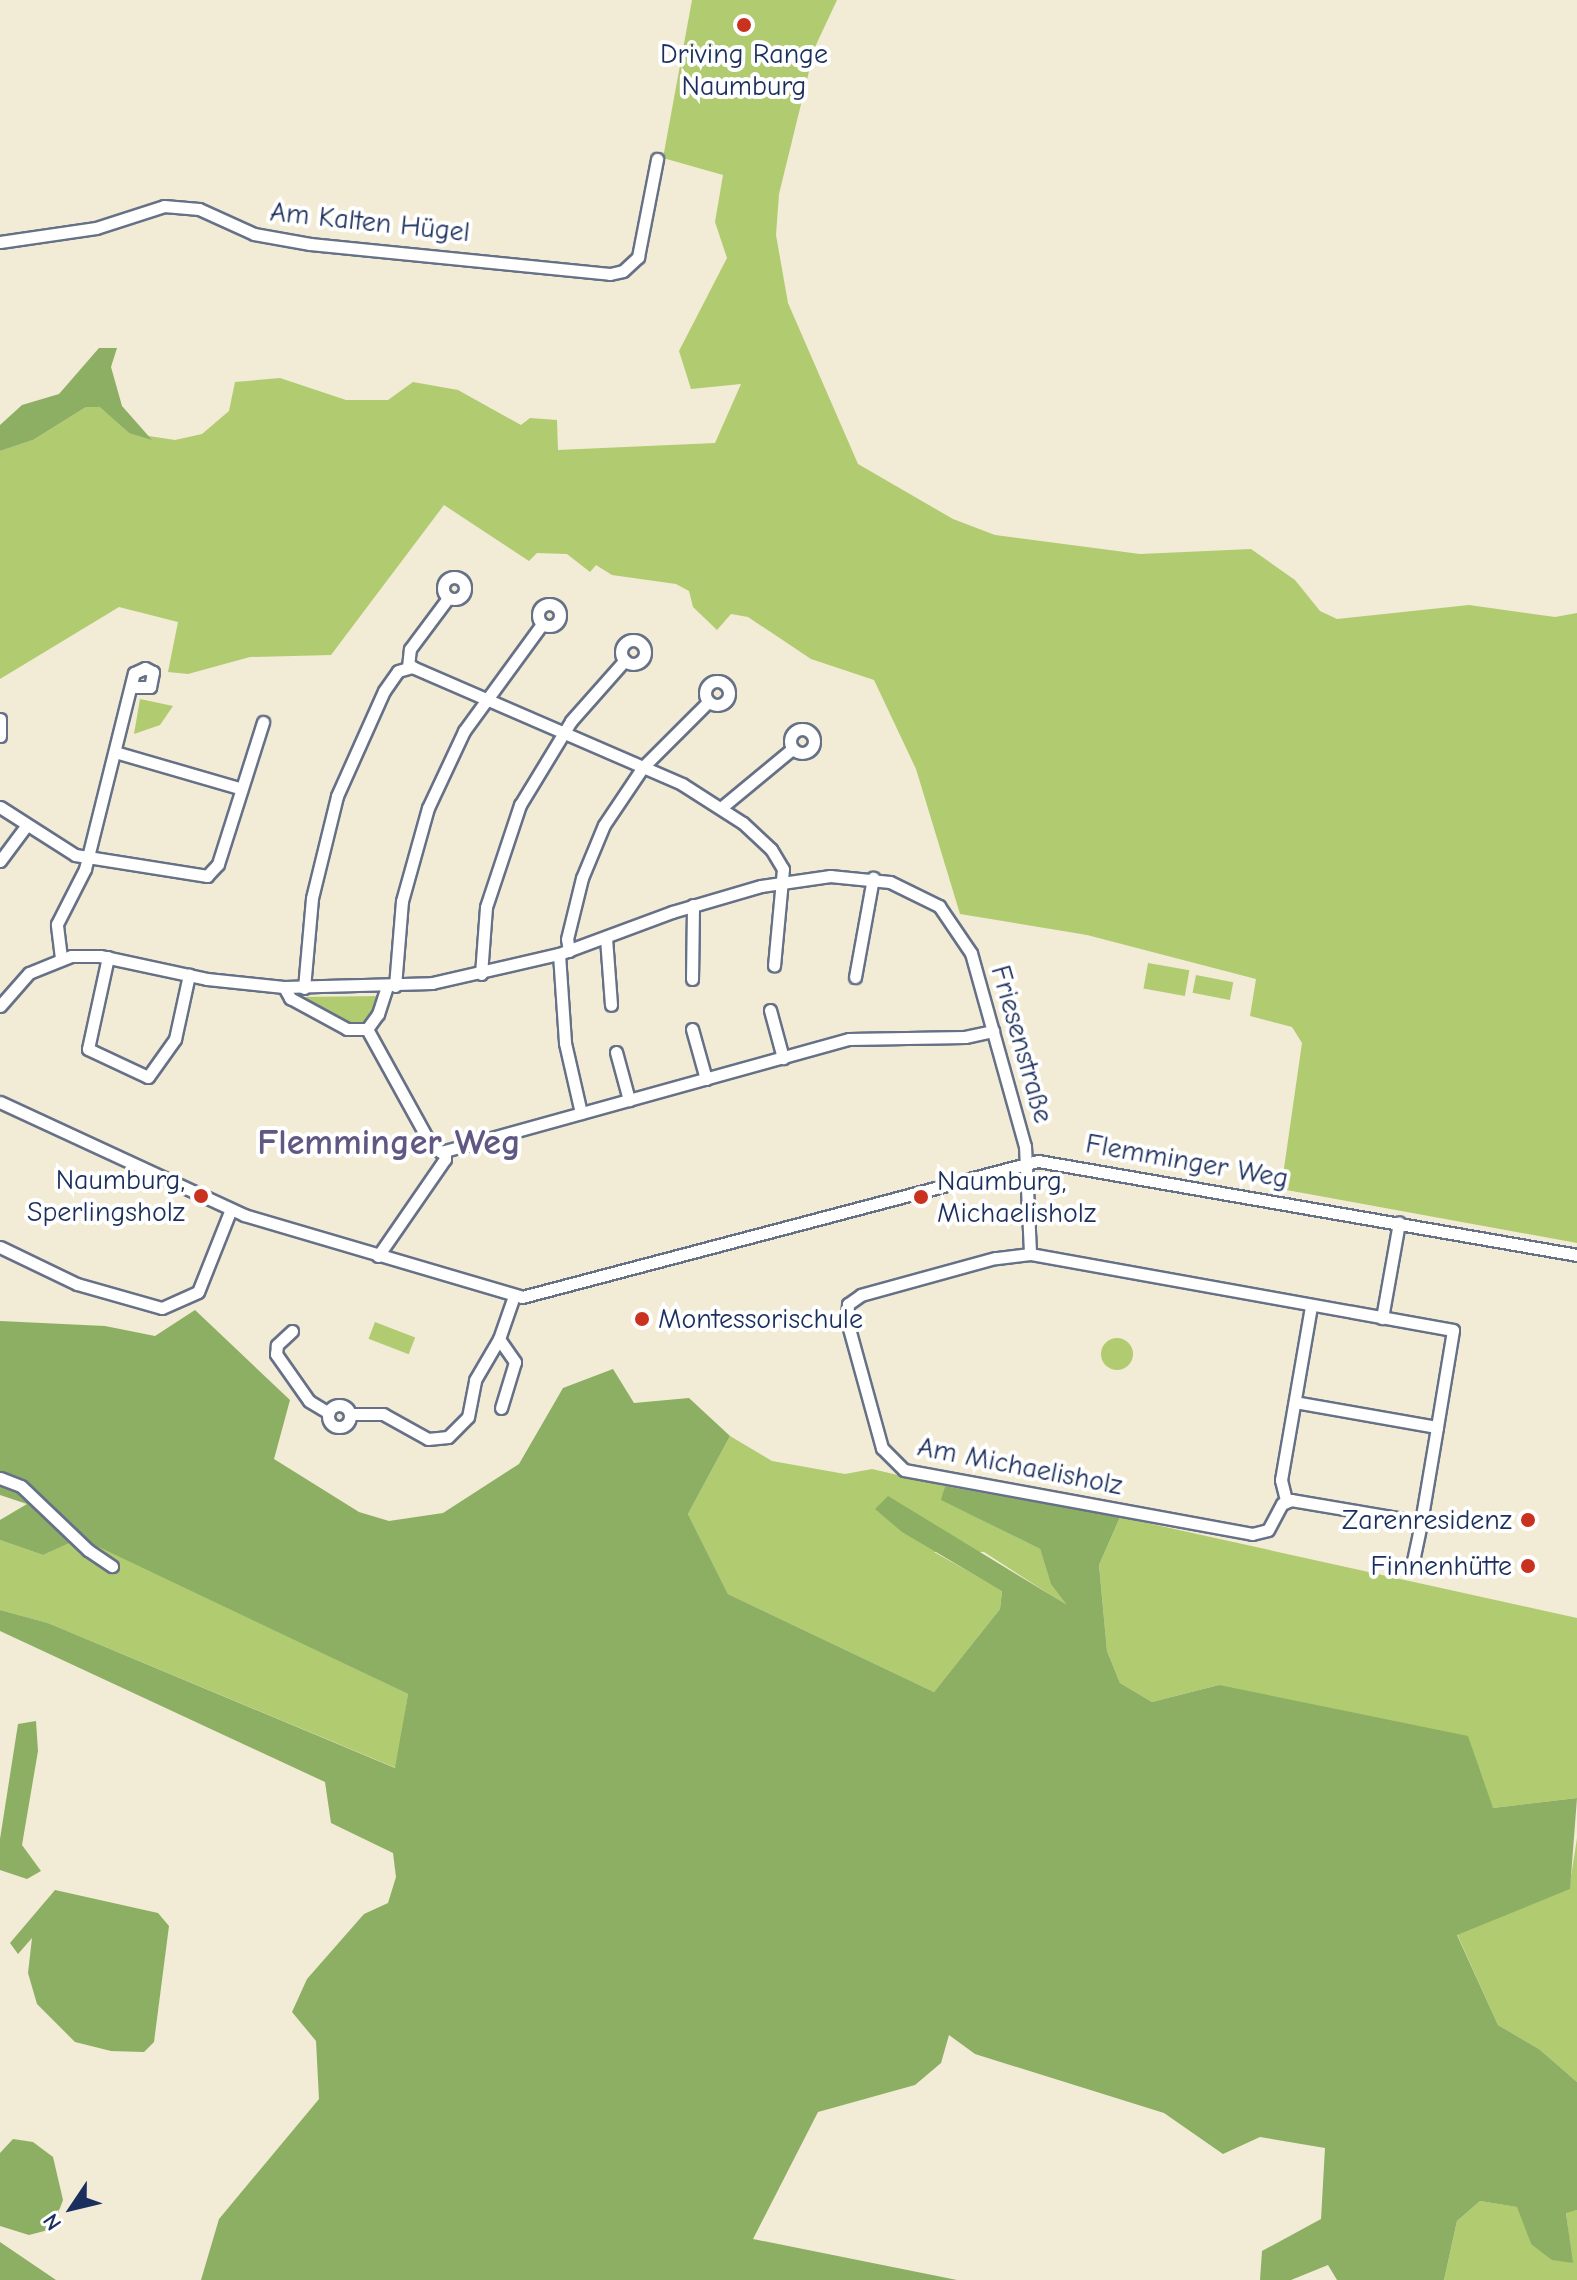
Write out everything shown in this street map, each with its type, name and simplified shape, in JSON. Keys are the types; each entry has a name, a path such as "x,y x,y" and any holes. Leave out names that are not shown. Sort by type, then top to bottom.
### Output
{"street":[{"name":"Am Kalten Hügel","path":"0,242 96,228 164,206 199,209 254,234 324,246 610,274 623,271 638,257 657,159"},
{"path":"408,667 410,649 448,598"},
{"path":"367,1029 391,986 400,912 419,831 450,757 485,697 542,624"},
{"path":"481,974 486,907 500,857 520,805 564,732 625,660"},
{"path":"408,667 485,697 643,767 722,807 779,858 783,881 774,966"},
{"path":"304,988 312,898 331,814 369,719 394,675 408,667"},
{"path":"61,958 57,924 88,859 132,687"},
{"path":"581,1113 565,1043 564,953 589,859 643,767 708,702"},
{"path":"0,719 0,736"},
{"path":"0,807 65,851 88,859 207,876 218,864 239,788 263,722"},
{"path":"722,807 792,749"},
{"path":"115,752 239,788"},
{"path":"0,861 26,826"},
{"path":"0,1006 21,980 61,958 108,957 189,975 284,987 391,986 481,974 564,953 693,905 783,881 873,878 855,977"},
{"name":"Friesenstraße","path":"873,878 927,898 966,940 1027,1161"},
{"path":"692,979 693,905"},
{"path":"606,938 611,1005"},
{"path":"108,957 88,1049 148,1077 175,1039 189,975"},
{"path":"284,987 290,998 347,1029 367,1029"},
{"path":"770,1010 783,1058"},
{"path":"367,1029 431,1145 445,1151 861,1037 965,1037 993,1031"},
{"path":"692,1029 706,1079"},
{"path":"616,1052 629,1100"},
{"name":"Flemminger Weg","path":"0,1102 231,1209 514,1296 536,1296 1027,1161 1577,1255"},
{"path":"378,1256 445,1159 445,1151"},
{"path":"1027,1161 1030,1254"},
{"path":"0,1247 77,1284 162,1308 198,1292 231,1209"},
{"path":"1382,1318 1399,1223"},
{"name":"Am Michaelisholz","path":"1286,1500 1271,1527 1252,1534 918,1474 892,1463 882,1448 847,1321 848,1304 876,1290 1030,1254 1453,1330 1413,1561"},
{"path":"292,1331 277,1345 276,1354 309,1401 329,1413 337,1426 347,1423 350,1414 383,1414 428,1439 444,1439 468,1417 475,1380 499,1339 514,1296"},
{"path":"1311,1306 1281,1480 1286,1500 1421,1522"},
{"path":"499,1339 513,1352 515,1362 501,1408"},
{"path":"1295,1402 1437,1427"},
{"path":"0,1478 21,1486 88,1550 112,1566"}],"green space":[{"path":"692,0 837,0 815,47 779,194 776,235 788,303 858,464 953,519 995,535 1140,554 1251,549 1295,580 1320,611 1337,619 1469,605 1555,617 1577,613 1577,1243 1281,1189 1302,1043 1292,1027 1250,1016 1256,979 1087,935 960,914 916,769 874,680 811,659 748,617 731,614 717,630 693,607 689,591 676,584 612,575 596,565 590,572 567,554 537,553 529,561 444,505 331,655 250,657 188,674 168,672 178,622 119,607 0,679 0,451 33,440 86,407 100,406 129,433 175,440 202,434 229,411 235,382 280,378 346,400 388,400 413,382 458,390 521,425 530,418 557,420 558,450 715,443 741,384 691,389 679,351 727,258 715,222 723,175 663,158"},
{"path":"99,348 117,348 111,367 122,406 152,440 129,433 100,407 86,407 33,440 0,451 0,425 22,405 59,394"},
{"path":"140,699 173,706 160,725 134,734"},
{"path":"1148,963 1189,970 1185,996 1143,989"},
{"path":"1196,975 1233,982 1230,1000 1193,993"},
{"path":"381,996 365,1026 352,1027 298,997"},
{"path":"195,1310 290,1400 274,1459 359,1512 389,1521 443,1513 519,1464 563,1388 613,1369 634,1403 689,1398 730,1436 688,1514 728,1594 934,1692 1000,1609 1002,1591 902,1532 875,1509 888,1496 1067,1605 1051,1584 1040,1549 941,1500 945,1486 1120,1517 1099,1565 1107,1651 1120,1683 1152,1702 1219,1685 1468,1736 1493,1808 1577,1798 1570,1889 1457,1935 1498,2025 1539,2049 1577,2082 1577,2210 1566,2213 1573,2263 1552,2260 1531,2244 1517,2207 1480,2201 1457,2221 1444,2280 1337,2280 1328,2265 1291,2280 1260,2280 1262,2251 1321,2219 1325,2148 1260,2137 1223,2154 1164,2113 975,2054 949,2035 941,2063 915,2085 818,2112 753,2239 957,2280 201,2280 219,2219 319,2099 316,2041 292,2012 307,1979 364,1914 388,1903 396,1877 393,1853 331,1823 325,1782 0,1631 0,1610 48,1623 395,1768 408,1694 80,1538 43,1555 0,1540 0,1520 27,1504 0,1495 0,1321 105,1326 155,1336"},
{"path":"375,1322 415,1337 409,1354 369,1339"},
{"path":"1117,1338 1128,1343 1133,1354 1128,1365 1117,1370 1106,1365 1101,1354 1106,1343"},
{"path":"730,1436 772,1461 845,1474 872,1469 945,1486 942,1500 1040,1549 1051,1583 1069,1607 984,1552 934,1552 1002,1590 1000,1609 934,1692 728,1594 688,1514"},
{"path":"1120,1517 1577,1618 1577,1798 1493,1808 1219,1685 1152,1702 1120,1683 1107,1651 1099,1565"},
{"path":"80,1537 408,1694 396,1768 48,1623 0,1610 0,1540 43,1555"},
{"path":"36,1721 38,1751 22,1845 41,1871 27,1879 0,1870 0,1839 18,1724"},
{"path":"1577,1838 1577,2082 1539,2049 1498,2025 1457,1934 1569,1889"},
{"path":"55,1890 158,1913 169,1926 154,2042 144,2052 111,2051 75,2042 37,2004 28,1973 32,1938 18,1954 10,1943"},
{"path":"13,2139 33,2142 53,2157 63,2200 52,2229 29,2235 0,2226 0,2153"},
{"path":"1480,2201 1518,2207 1531,2244 1572,2263 1566,2212 1577,2210 1577,2280 1444,2280 1457,2221"},
{"path":"0,2242 56,2280 0,2280"}],"place":[{"name":"Driving Range Naumburg","path":"744,25"},
{"name":"Naumburg, Sperlingsholz","path":"201,1196"},
{"name":"Naumburg, Michaelisholz","path":"921,1197"},
{"name":"Montessorischule","path":"642,1319"},
{"name":"Zarenresidenz","path":"1528,1520"},
{"name":"Finnenhütte","path":"1528,1566"}],"district":[{"name":"Flemminger Weg","path":"389,1143"}]}
